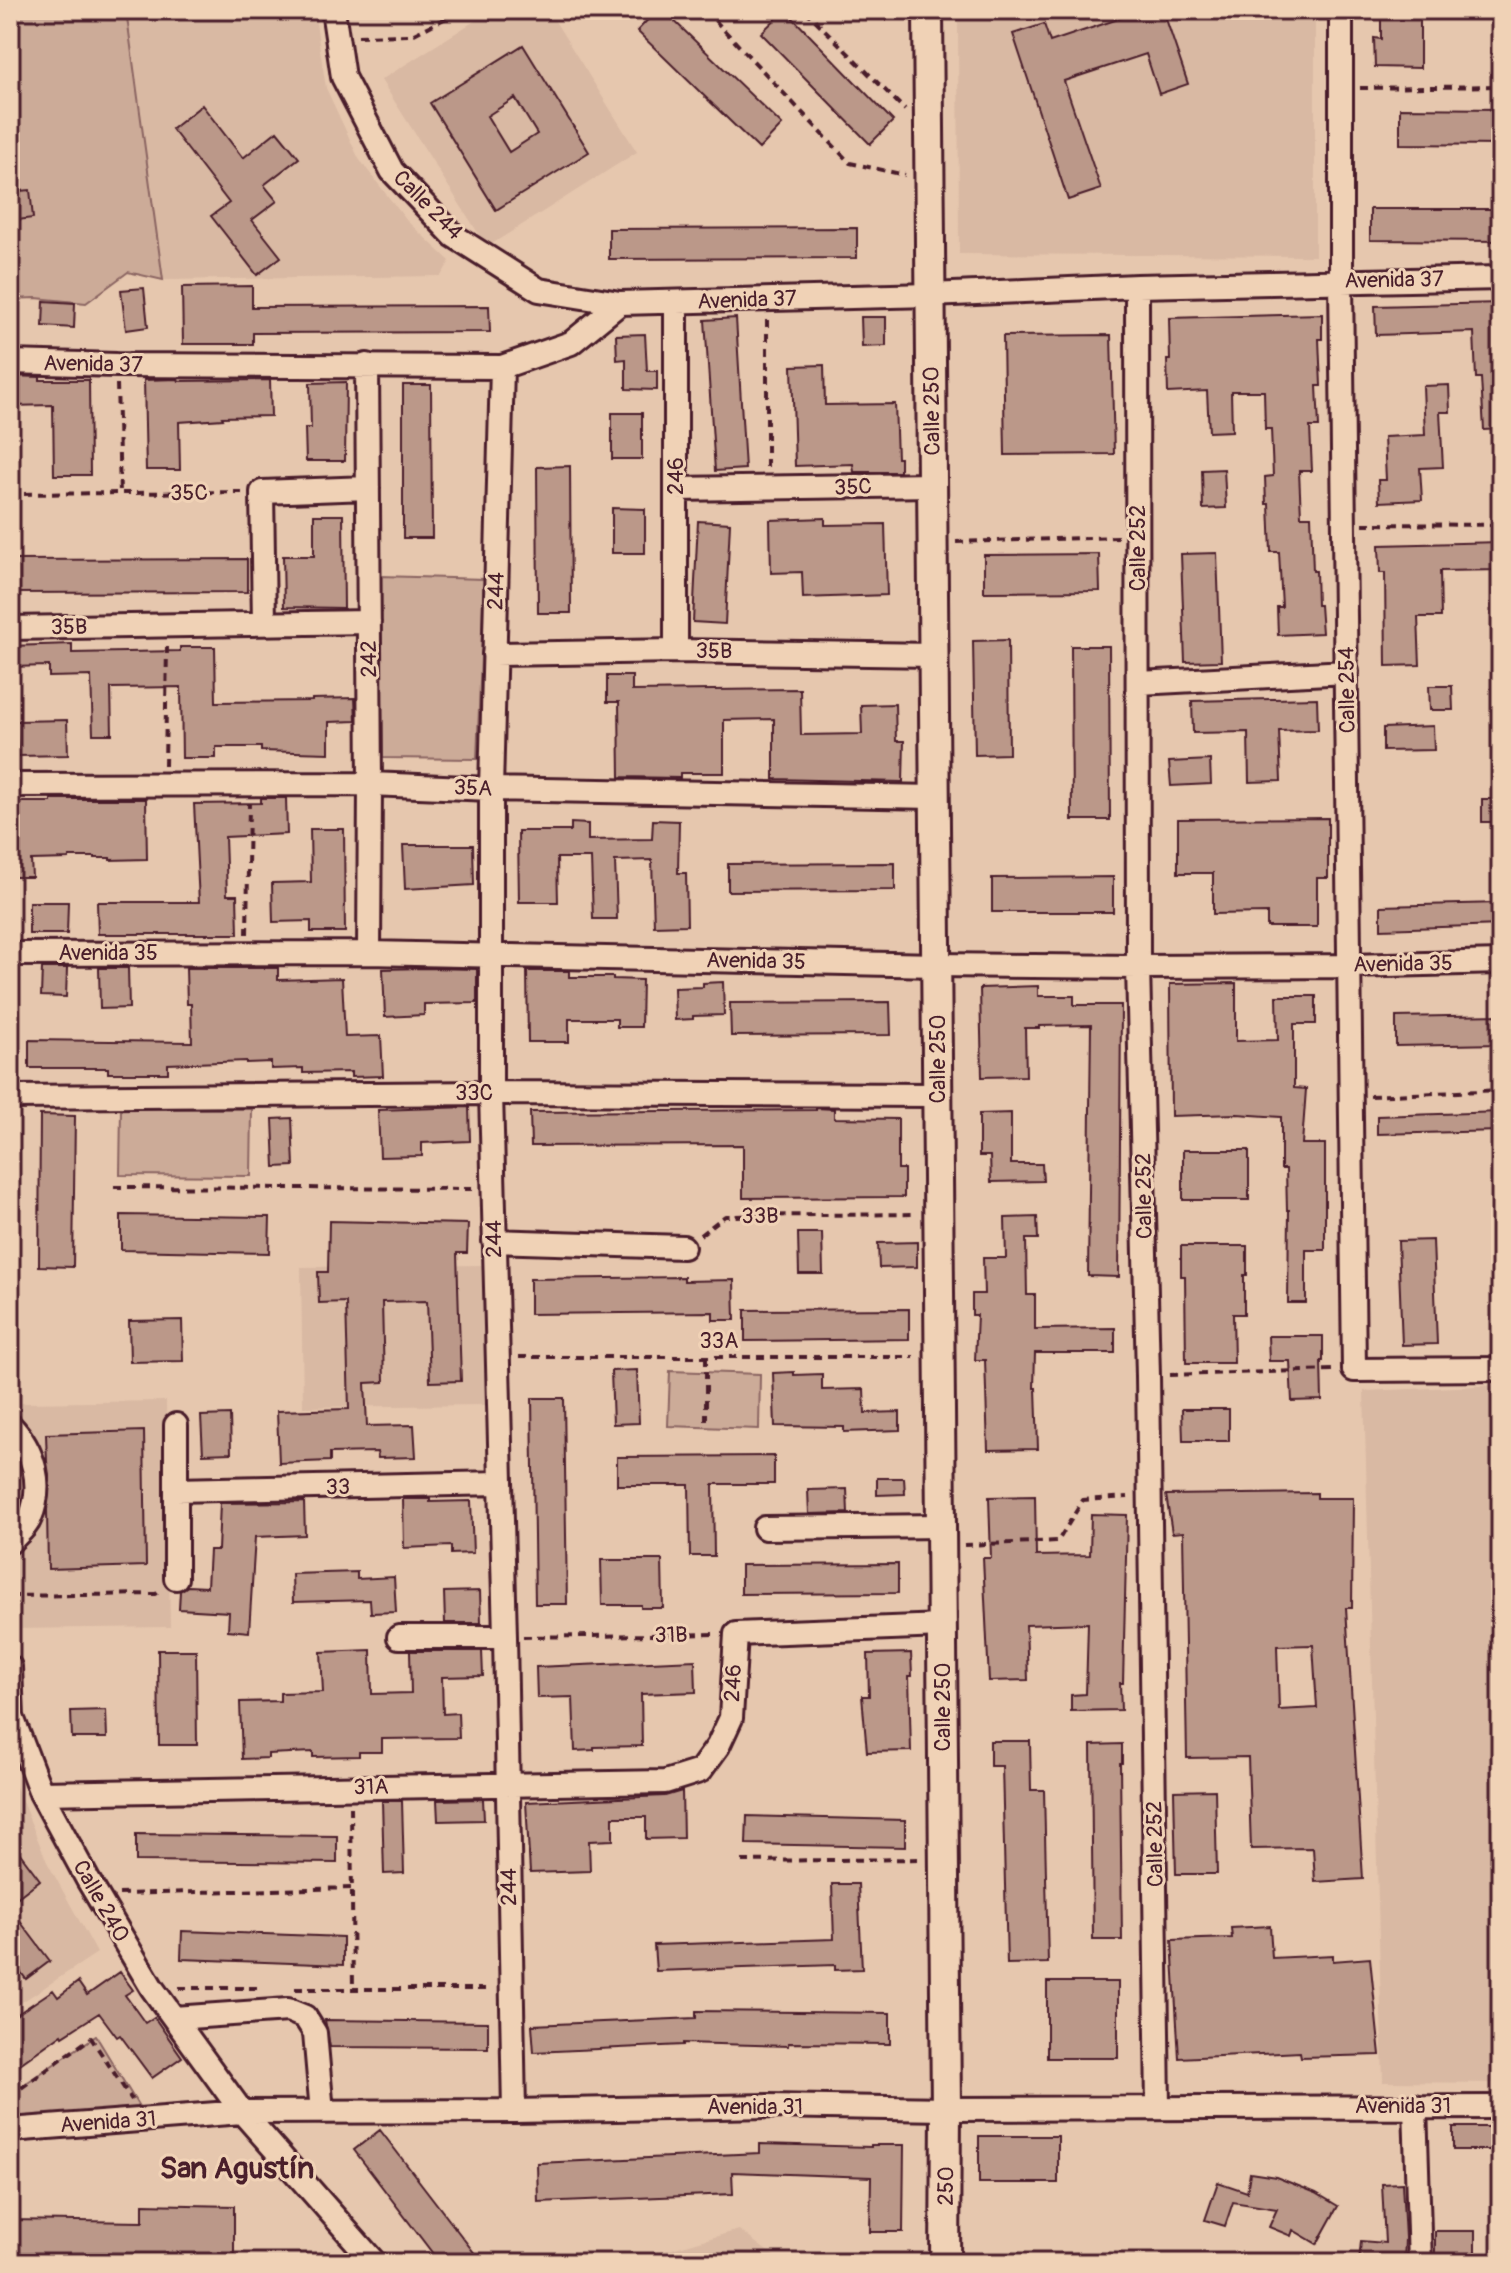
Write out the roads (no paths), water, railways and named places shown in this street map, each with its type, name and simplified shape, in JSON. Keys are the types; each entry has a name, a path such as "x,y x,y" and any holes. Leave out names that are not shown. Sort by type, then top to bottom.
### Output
{"main road":[{"name":"Calle 250","path":"928,10 946,2109"},
{"name":"250","path":"945,2263 946,2109"}],"street":[{"name":"Calle 244","path":"333,10 343,77 392,171 454,236 539,290 620,303"},
{"name":"Calle 254","path":"1341,10 1341,281 1354,1370 1501,1369"},
{"name":"Avenida 37","path":"10,362 502,367 571,343 620,303 1501,278"},
{"name":"Calle 252","path":"1137,286 1138,967 1148,1376 1158,2107"},
{"name":"246","path":"676,302 676,651"},
{"name":"242","path":"367,365 369,953"},
{"name":"244","path":"502,367 491,789 491,1093 514,2111"},
{"name":"35C","path":"676,489 933,485"},
{"path":"264,623 262,492 368,488"},
{"name":"35B","path":"10,628 369,622"},
{"name":"35B","path":"494,654 676,651 934,655"},
{"path":"1139,683 1347,672"},
{"name":"35A","path":"10,785 370,784 936,797"},
{"name":"Avenida 35","path":"10,954 369,953 1138,967 1501,962"},
{"name":"33C","path":"10,1097 491,1093 938,1095"},
{"path":"494,1241 683,1247"},
{"path":"10,1425 34,1459 36,1492 30,1520 10,1542"},
{"path":"176,1425 176,1578"},
{"name":"33","path":"176,1490 500,1483"},
{"path":"765,1528 942,1536"},
{"name":"246","path":"700,1771 718,1746 731,1718 736,1634 943,1626"},
{"path":"399,1637 505,1637"},
{"name":"Calle 240","path":"10,1667 11,1717 41,1793 152,1988 242,2112 375,2263"},
{"name":"31A","path":"41,1793 665,1782 700,1771"},
{"path":"174,2018 288,2010 305,2017 315,2033 322,2112"},
{"name":"Avenida 31","path":"10,2130 242,2112 768,2106 946,2109 1501,2107"},
{"path":"1415,2106 1420,2263"}],"district":[{"name":"San Agustín","path":"237,2168"}]}
